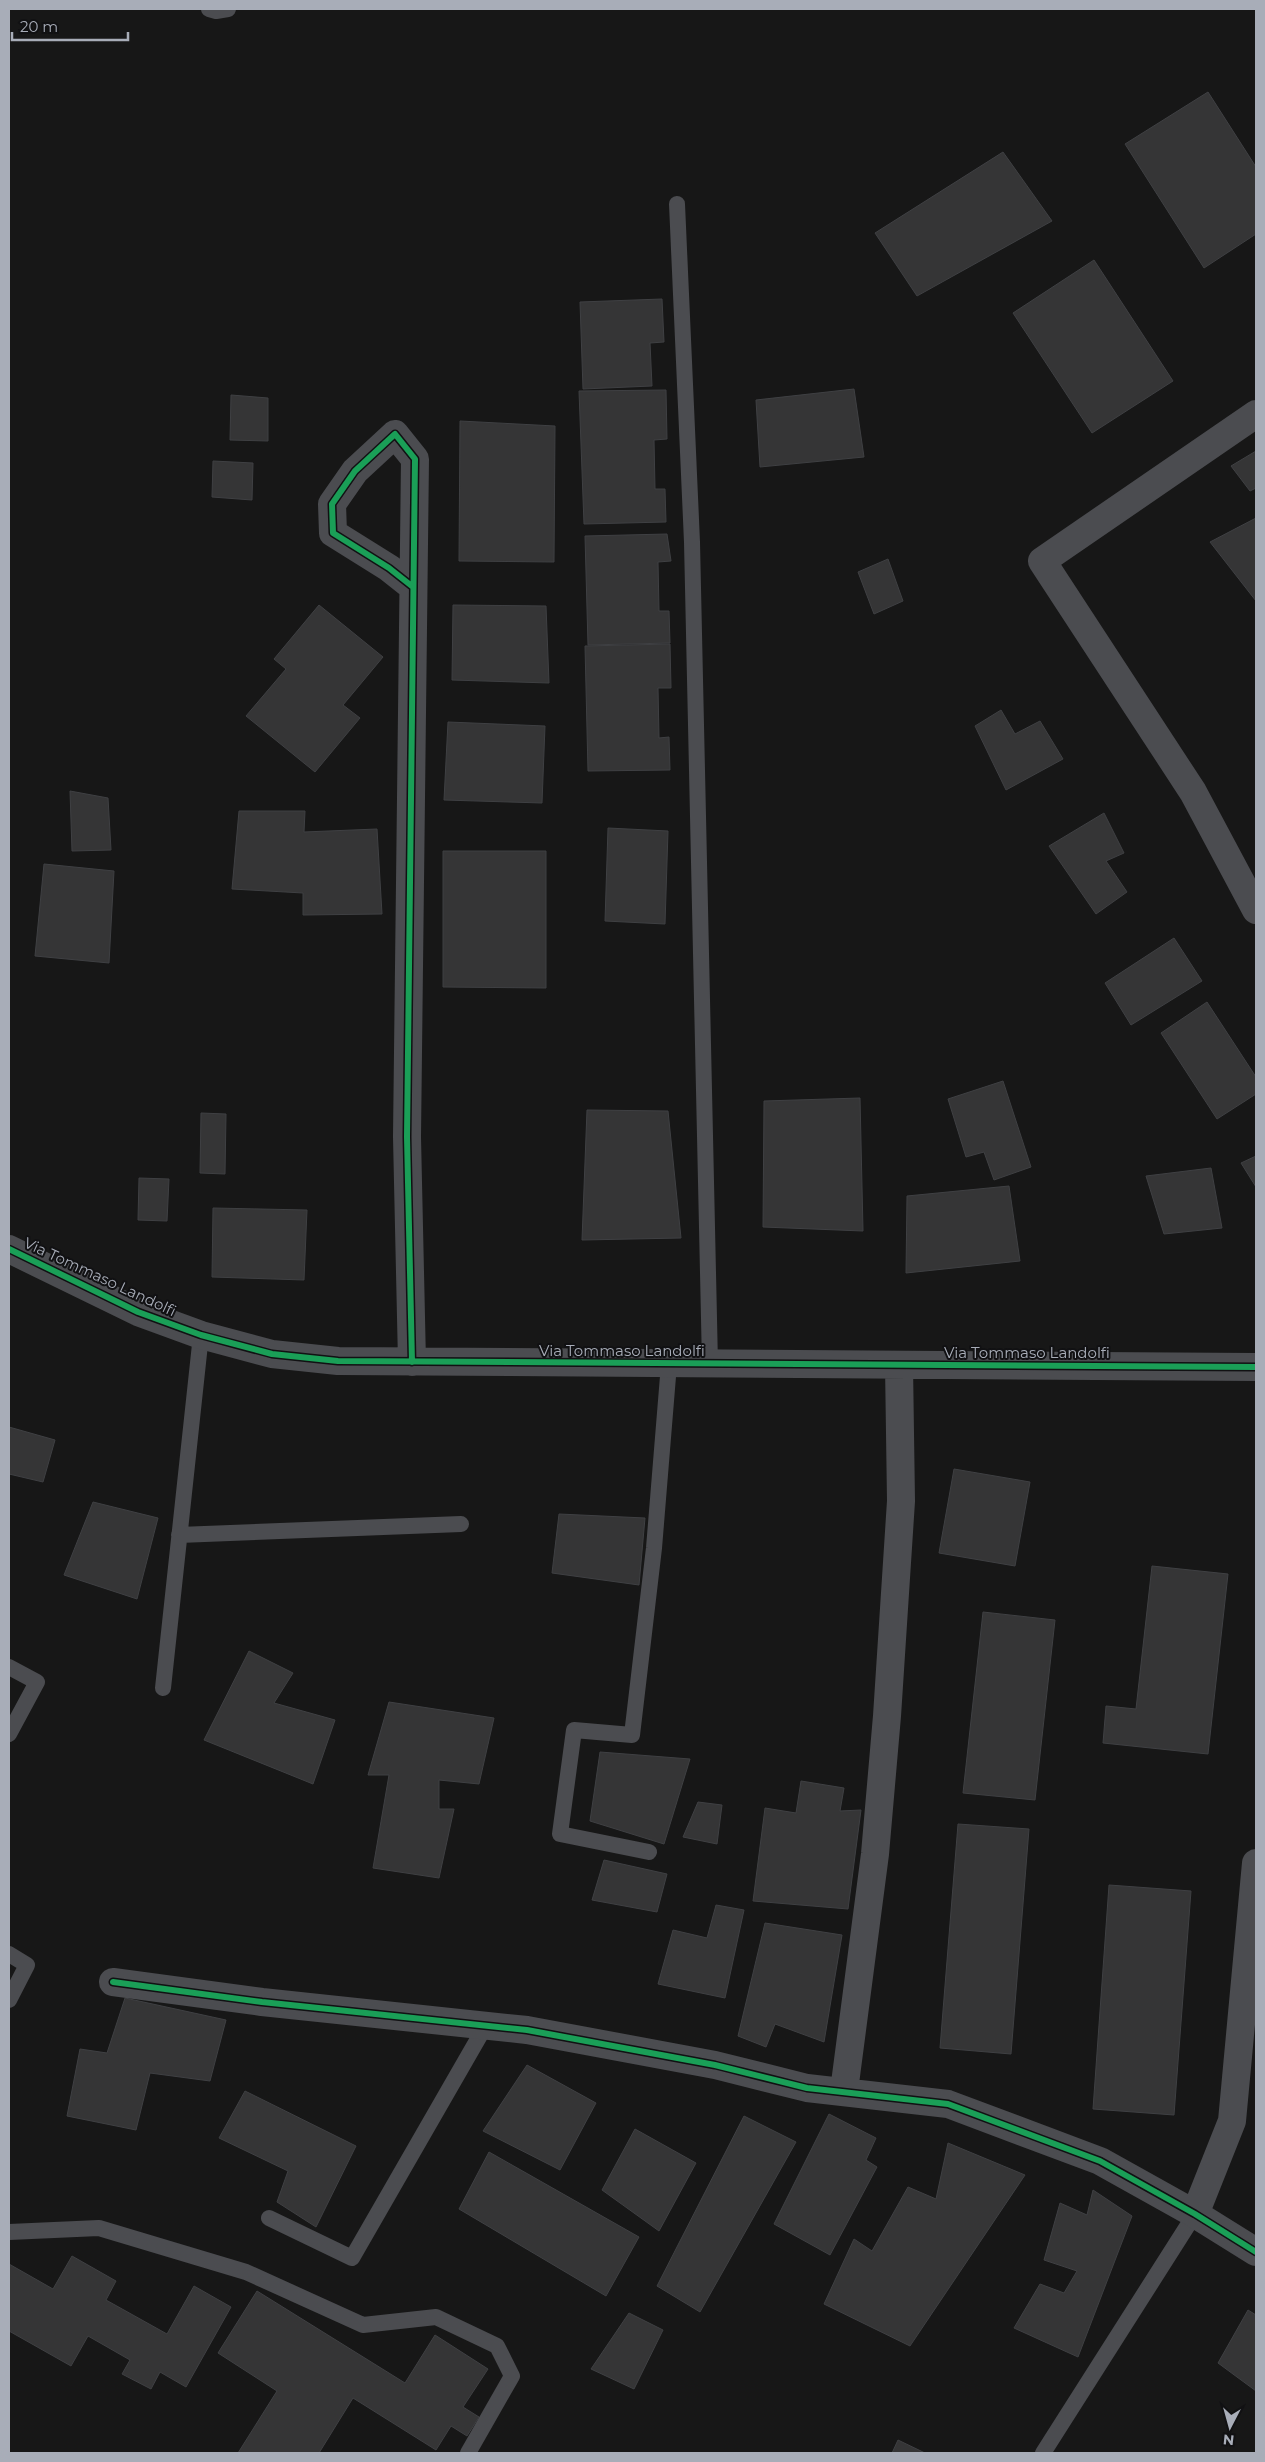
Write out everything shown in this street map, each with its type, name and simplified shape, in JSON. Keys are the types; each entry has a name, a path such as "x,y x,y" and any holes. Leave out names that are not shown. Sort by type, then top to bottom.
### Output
{"street":[{"path":"1256,414 1042,561 1193,792 1256,910"},
{"path":"412,1362 408,1137 415,459 395,434 355,470 332,504 333,533 389,568 413,587"},
{"name":"Via Tommaso Landolfi","path":"9,1249 138,1312 201,1335 272,1354 338,1361 1256,1367"},
{"path":"844,2092 875,1854 887,1716 901,1501 899,1365"},
{"path":"1195,2214 1232,2121 1256,1863"},
{"path":"113,1982 262,2002 527,2030 715,2065 807,2088 948,2104 1100,2161 1195,2214 1256,2252"}],"lane":[{"path":"209,9 216,11 228,9"},
{"path":"677,204 692,542 710,1364"},
{"path":"162,1688 201,1335"},
{"path":"649,1852 560,1834 574,1730 632,1735 654,1548 670,1364"},
{"path":"179,1535 461,1524"},
{"path":"9,1667 37,1682 9,1734"},
{"path":"9,1954 27,1965 9,2000"},
{"path":"269,2218 352,2258 486,2026"},
{"path":"1043,2453 1195,2214"},
{"path":"9,2232 99,2228 246,2272 363,2325 436,2317 497,2346 512,2376 468,2453"}],"building":[{"path":"1208,92 1256,167 1256,234 1204,268 1125,144"},
{"path":"1003,152 1052,221 917,296 875,233"},
{"path":"1094,260 1173,381 1092,433 1013,313"},
{"path":"662,299 664,342 650,343 652,386 583,389 580,302"},
{"path":"854,389 864,457 760,467 756,400"},
{"path":"666,390 667,439 654,440 655,489 665,489 666,522 584,524 579,391"},
{"path":"231,395 268,398 268,441 230,440"},
{"path":"460,421 555,426 554,562 459,561"},
{"path":"1256,451 1256,488 1250,491 1231,466"},
{"path":"213,461 253,463 252,500 212,497"},
{"path":"1256,518 1256,601 1210,542"},
{"path":"667,534 671,561 658,562 659,611 669,611 670,643 588,645 585,536"},
{"path":"888,559 903,601 874,614 858,572"},
{"path":"319,605 383,657 343,705 360,718 315,772 246,716 286,669 274,659"},
{"path":"453,605 546,606 549,683 452,680"},
{"path":"670,644 671,688 658,688 659,738 669,737 670,770 588,771 585,646"},
{"path":"1001,710 1015,734 1040,721 1063,759 1006,790 975,726"},
{"path":"448,722 545,726 542,803 444,800"},
{"path":"70,791 108,798 111,850 72,851"},
{"path":"239,811 305,811 304,832 377,829 382,914 303,915 303,893 232,889"},
{"path":"1104,813 1124,853 1106,861 1127,892 1096,914 1049,846"},
{"path":"608,828 668,831 665,924 605,921"},
{"path":"443,851 546,851 546,988 443,987"},
{"path":"44,864 114,871 109,963 35,956"},
{"path":"1174,938 1202,981 1131,1025 1105,983"},
{"path":"1207,1002 1256,1077 1256,1094 1217,1119 1161,1033"},
{"path":"1003,1081 1031,1167 994,1180 984,1152 966,1157 948,1099"},
{"path":"860,1098 863,1231 763,1227 764,1101"},
{"path":"587,1110 668,1111 681,1238 582,1240"},
{"path":"201,1113 226,1114 225,1174 200,1173"},
{"path":"1256,1156 1256,1187 1241,1163"},
{"path":"1211,1168 1222,1228 1164,1234 1146,1176"},
{"path":"139,1178 169,1179 167,1221 138,1220"},
{"path":"1009,1186 1020,1261 906,1273 907,1196"},
{"path":"213,1208 307,1210 304,1280 212,1277"},
{"path":"9,1427 55,1440 43,1482 9,1474"},
{"path":"954,1469 1030,1482 1015,1566 939,1553"},
{"path":"93,1502 158,1518 137,1599 64,1575"},
{"path":"559,1514 645,1518 639,1585 552,1573"},
{"path":"1152,1566 1228,1574 1208,1754 1103,1743 1106,1706 1136,1709"},
{"path":"983,1612 1055,1620 1035,1800 963,1793"},
{"path":"249,1651 293,1673 274,1703 335,1720 313,1784 204,1740"},
{"path":"389,1702 494,1718 479,1784 439,1780 439,1809 454,1809 439,1878 373,1868 389,1775 368,1775"},
{"path":"600,1752 690,1759 664,1844 590,1821"},
{"path":"801,1781 844,1788 840,1811 861,1810 848,1909 753,1901 765,1808 796,1813"},
{"path":"698,1802 722,1805 717,1844 683,1837"},
{"path":"958,1824 1029,1829 1011,2054 940,2048"},
{"path":"604,1860 667,1874 657,1912 592,1900"},
{"path":"1109,1885 1191,1891 1174,2115 1093,2109"},
{"path":"716,1905 744,1910 725,1998 658,1984 673,1930 707,1938"},
{"path":"765,1923 842,1935 824,2042 775,2024 766,2047 738,2036"},
{"path":"125,1998 226,2020 210,2081 150,2073 136,2130 67,2116 80,2049 107,2053"},
{"path":"527,2065 596,2103 560,2170 483,2131"},
{"path":"245,2091 356,2146 316,2227 277,2202 288,2171 219,2138"},
{"path":"829,2114 876,2138 866,2160 877,2167 830,2255 774,2224"},
{"path":"744,2116 796,2142 700,2312 657,2286"},
{"path":"635,2129 696,2163 659,2231 602,2190"},
{"path":"948,2143 1025,2175 910,2346 824,2304 854,2239 872,2251 908,2187 936,2199"},
{"path":"489,2152 639,2237 606,2296 459,2209"},
{"path":"1093,2190 1132,2216 1078,2357 1014,2328 1040,2284 1064,2293 1077,2271 1044,2260 1060,2203 1087,2215"},
{"path":"72,2256 116,2281 106,2300 167,2334 194,2286 231,2307 186,2387 160,2372 151,2389 122,2374 130,2360 88,2336 71,2366 9,2331 9,2264 53,2289"},
{"path":"257,2291 405,2383 435,2335 488,2369 463,2407 479,2417 467,2436 451,2426 436,2450 353,2398 319,2453 238,2453 277,2391 218,2353"},
{"path":"1248,2310 1256,2315 1256,2391 1218,2363"},
{"path":"629,2313 663,2330 634,2389 591,2369"},
{"path":"898,2440 925,2453 892,2453"}],"cycle path":[{"path":"412,1362 407,1137 415,459 395,434 355,471 332,504 333,533 389,568 413,587"},
{"path":"9,1249 138,1312 201,1335 272,1354 338,1361 1256,1367"},
{"path":"113,1982 262,2002 527,2030 715,2065 807,2088 948,2104 1100,2161 1195,2214 1256,2252"}]}
